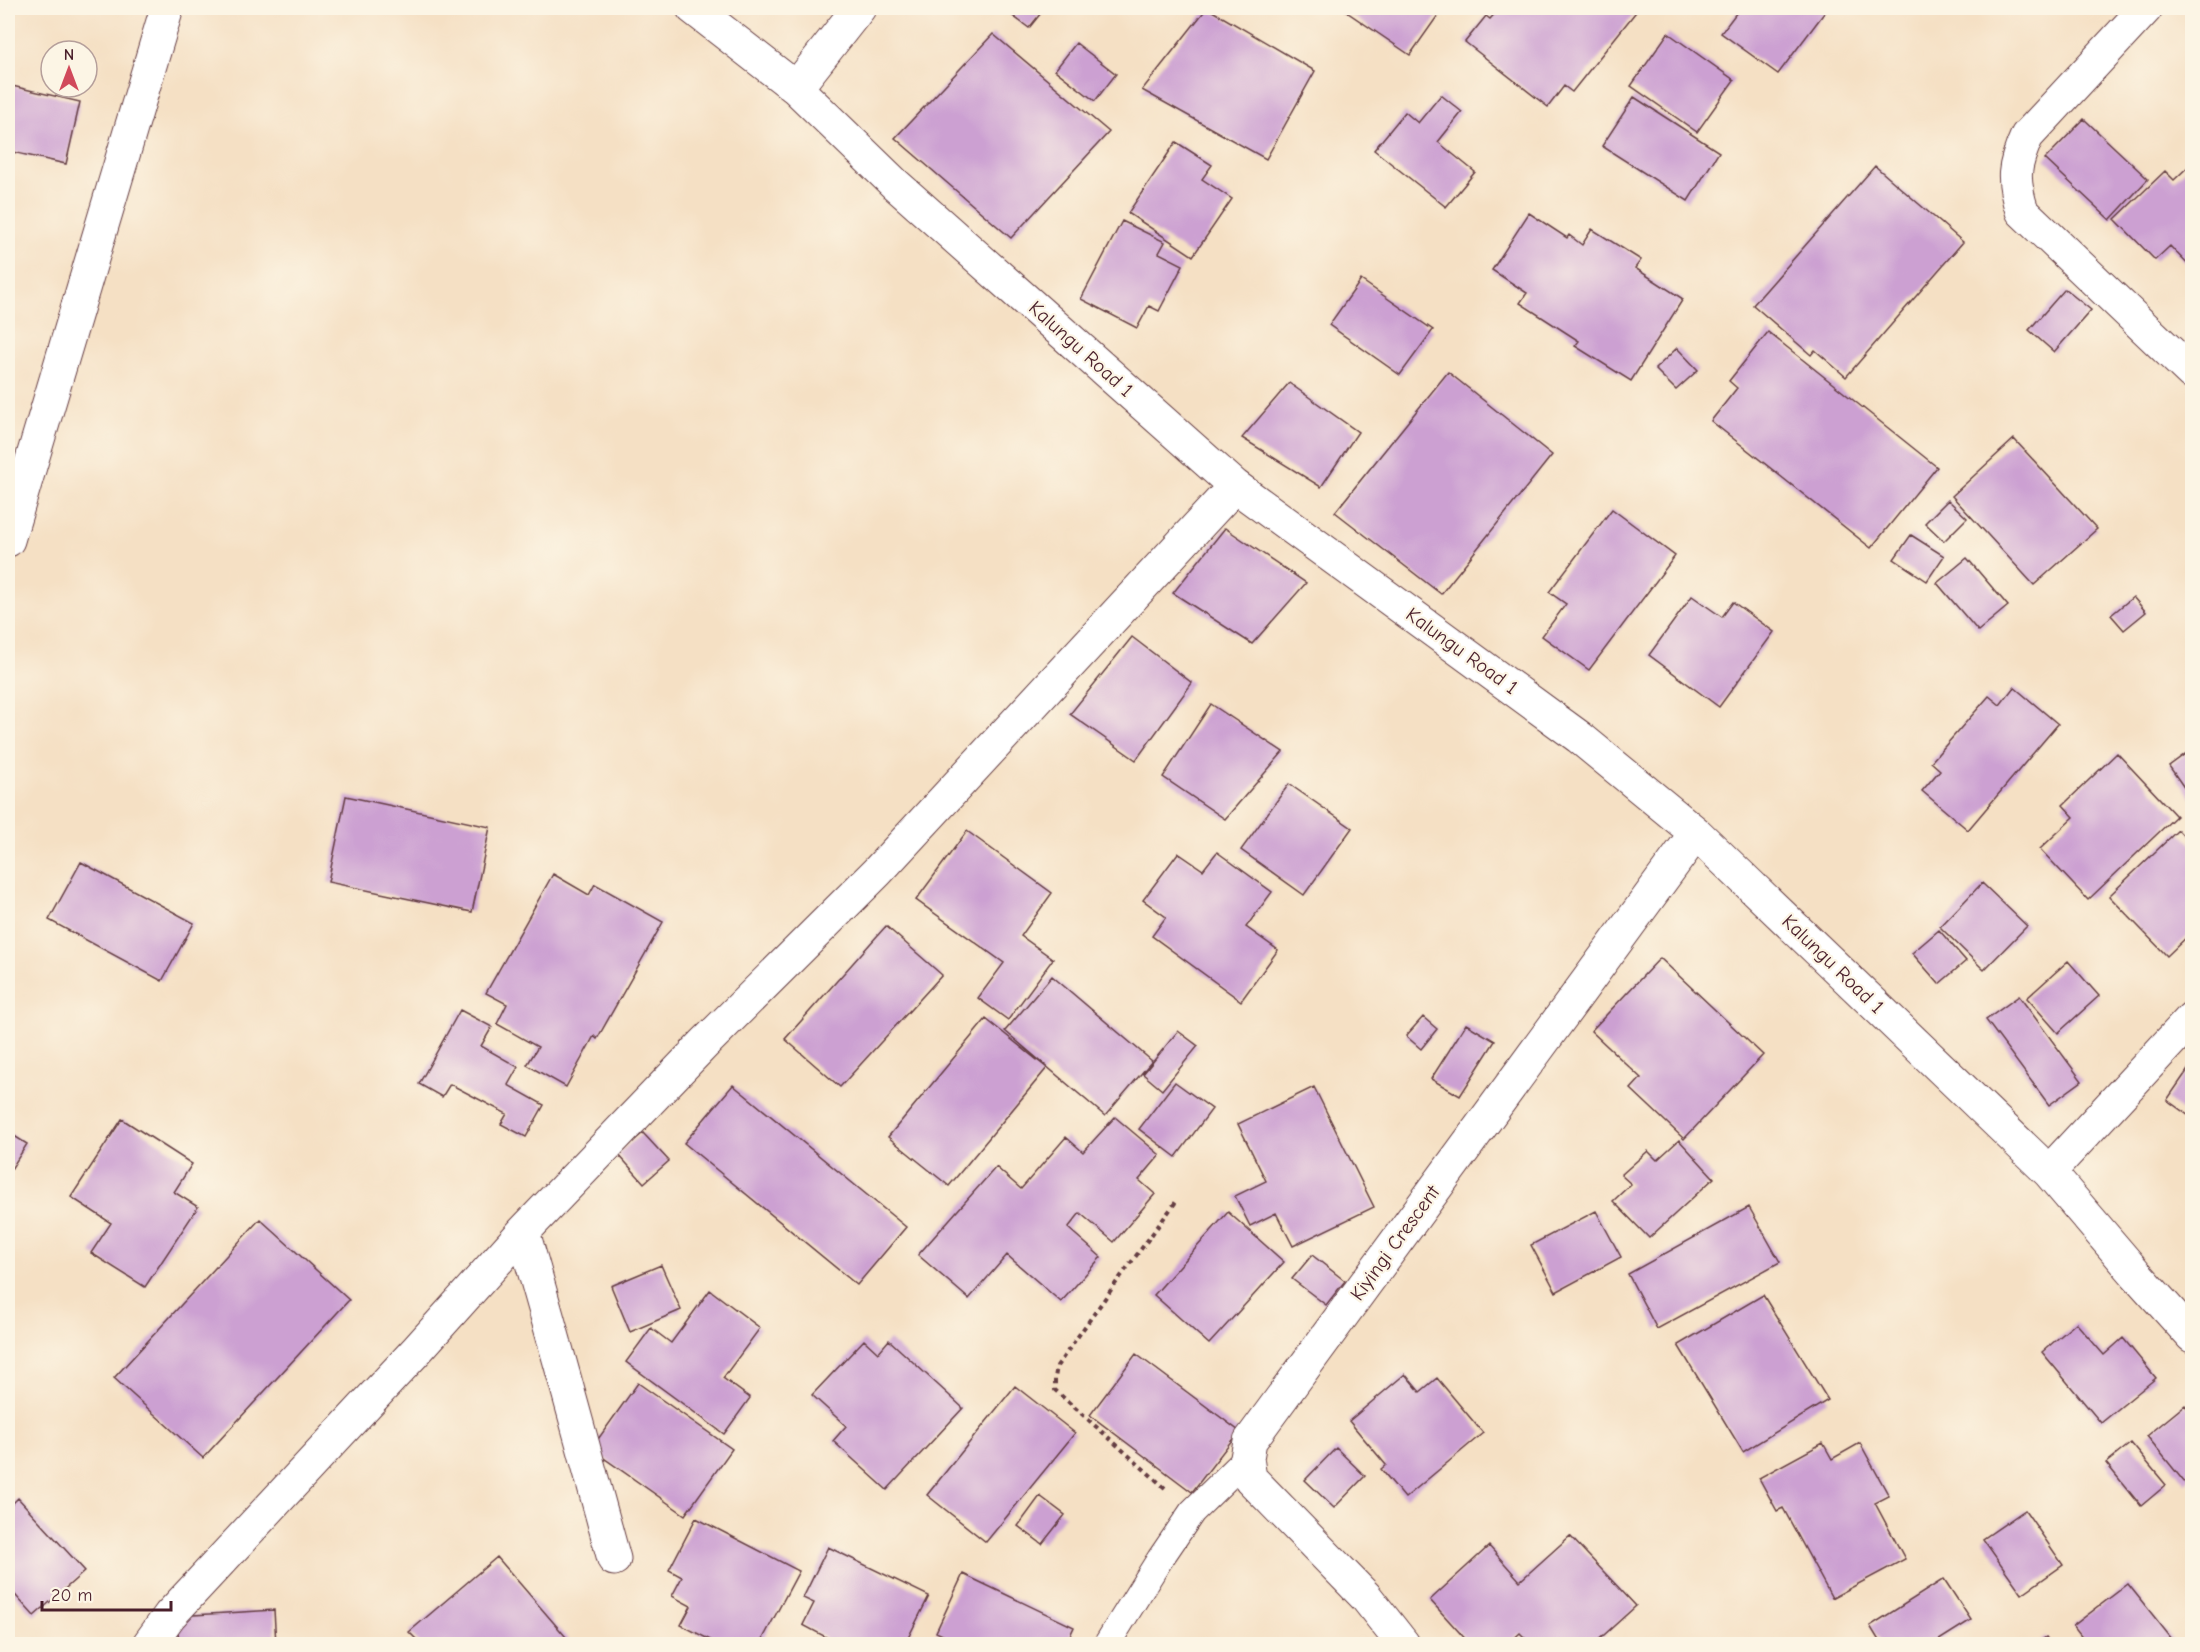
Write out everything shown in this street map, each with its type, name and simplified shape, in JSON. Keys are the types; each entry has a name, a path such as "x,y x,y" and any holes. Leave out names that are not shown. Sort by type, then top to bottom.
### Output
{"street":[{"path":"8,540 13,505 167,8"},
{"name":"Kalungu Road 1","path":"693,8 796,88 896,184 1235,486 1579,737 1696,832 2049,1172 2137,1275 2193,1336"},
{"path":"796,88 859,8"},
{"path":"2146,8 2027,136 2017,158 2014,186 2022,211 2193,373"},
{"path":"149,1644 170,1615 417,1350 523,1232 704,1044 878,872 1235,486"},
{"name":"Kiyingi Crescent","path":"1247,1458 1250,1441 1696,832"},
{"path":"2049,1172 2193,1018"},
{"path":"523,1232 566,1377 614,1559"},
{"path":"1247,1458 1250,1478 1366,1597 1403,1644"}],"lane":[{"path":"1107,1644 1160,1558 1192,1512 1247,1458"}],"path":[{"path":"1178,1200 1113,1287 1058,1366 1054,1378 1055,1390 1192,1512"}],"building":[{"path":"1002,8 1045,8 1029,28"},
{"path":"1207,8 1315,71 1266,159 1142,90"},
{"path":"1341,8 1437,8 1441,11 1410,55"},
{"path":"1500,8 1639,8 1572,92 1564,86 1548,107 1465,42 1486,16 1490,19"},
{"path":"1740,8 1828,8 1778,74 1721,33"},
{"path":"2192,8 2192,20 2185,10"},
{"path":"1668,33 1734,80 1697,132 1631,86"},
{"path":"993,34 1109,132 1011,238 895,138"},
{"path":"1076,43 1116,74 1095,101 1055,70"},
{"path":"8,85 39,92 39,99 67,99 80,102 66,164 8,151"},
{"path":"1441,95 1462,112 1438,142 1475,172 1446,207 1374,150 1405,112 1418,123"},
{"path":"1634,97 1719,152 1688,201 1602,146"},
{"path":"2084,119 2148,179 2110,220 2045,159"},
{"path":"1176,142 1212,165 1202,179 1232,199 1193,256 1128,213"},
{"path":"2192,163 2192,269 2170,246 2155,260 2115,219 2165,171 2174,180"},
{"path":"1875,166 1963,242 1846,377 1815,350 1811,355 1753,305"},
{"path":"1529,213 1567,238 1569,235 1582,245 1592,229 1641,260 1635,268 1683,299 1631,381 1575,346 1579,341 1520,303 1527,293 1492,270"},
{"path":"1122,221 1165,242 1159,253 1183,265 1159,311 1149,306 1137,328 1081,299"},
{"path":"1361,280 1433,330 1400,375 1329,325"},
{"path":"2065,289 2091,310 2054,352 2029,330"},
{"path":"1768,332 1937,467 1871,548 1711,421 1737,388 1729,381"},
{"path":"1677,348 1698,370 1676,390 1655,369"},
{"path":"1448,372 1552,455 1441,594 1335,512"},
{"path":"1289,383 1358,432 1321,487 1242,438"},
{"path":"2014,439 2097,529 2034,585 1952,496"},
{"path":"1948,500 1967,518 1944,541 1925,523"},
{"path":"1612,509 1675,556 1589,670 1542,636 1566,604 1549,592"},
{"path":"1225,528 1306,583 1252,644 1173,593"},
{"path":"1911,535 1944,556 1927,581 1894,559"},
{"path":"1967,558 2008,606 1978,631 1937,583"},
{"path":"1692,596 1722,617 1733,602 1774,632 1719,707 1649,655"},
{"path":"2133,597 2146,612 2124,630 2111,615"},
{"path":"1132,637 1192,683 1136,760 1070,714"},
{"path":"2014,687 2058,724 1968,830 1922,791 1940,770 1931,762 1989,696 2000,705"},
{"path":"1211,704 1283,752 1225,819 1163,777"},
{"path":"2192,749 2192,799 2169,766"},
{"path":"2117,753 2176,816 2088,900 2040,849 2074,817 2063,805"},
{"path":"1289,784 1352,828 1304,895 1241,850"},
{"path":"346,796 490,827 472,912 328,882"},
{"path":"2178,830 2192,845 2192,932 2167,956 2109,896"},
{"path":"967,831 1052,893 1021,936 1053,959 1008,1020 978,998 1004,963 916,900"},
{"path":"1217,852 1272,892 1246,927 1278,950 1241,1001 1152,936 1166,917 1143,900 1178,853 1203,870"},
{"path":"81,862 194,923 162,981 49,920"},
{"path":"553,874 589,895 595,884 663,922 597,1039 594,1036 566,1087 527,1065 538,1047 497,1024 507,1004 486,993"},
{"path":"1982,883 2027,926 1984,970 1940,927"},
{"path":"886,926 942,975 840,1087 785,1039"},
{"path":"1939,930 1966,961 1939,984 1912,953"},
{"path":"1660,958 1763,1055 1684,1139 1631,1089 1641,1078 1591,1031"},
{"path":"2068,961 2099,996 2058,1033 2027,998"},
{"path":"1052,976 1152,1061 1105,1116 1005,1031"},
{"path":"2019,996 2082,1081 2049,1105 1986,1020"},
{"path":"460,1010 492,1027 481,1046 518,1067 508,1085 544,1105 526,1137 501,1124 507,1114 450,1084 442,1097 419,1084"},
{"path":"1423,1017 1437,1029 1421,1049 1406,1036"},
{"path":"986,1019 1047,1068 949,1186 888,1137"},
{"path":"1466,1024 1495,1041 1460,1096 1431,1079"},
{"path":"1178,1031 1198,1046 1162,1090 1143,1074"},
{"path":"2192,1064 2192,1118 2167,1100"},
{"path":"1175,1082 1212,1109 1176,1157 1139,1129"},
{"path":"733,1085 906,1227 857,1285 684,1143"},
{"path":"1314,1087 1374,1207 1293,1246 1276,1213 1250,1226 1235,1196 1266,1181 1238,1124"},
{"path":"1115,1117 1160,1155 1139,1180 1155,1194 1114,1242 1080,1213 1068,1228 1101,1257 1061,1302 1007,1255 969,1299 918,1255 996,1167 1021,1189 1066,1137 1083,1152"},
{"path":"122,1119 192,1164 174,1192 198,1207 145,1287 91,1253 111,1223 71,1197"},
{"path":"8,1132 27,1144 8,1174"},
{"path":"643,1133 669,1161 644,1183 618,1154"},
{"path":"1679,1140 1714,1178 1649,1238 1613,1201 1631,1184 1621,1175 1648,1151 1657,1160"},
{"path":"1749,1207 1780,1262 1657,1329 1628,1274"},
{"path":"1596,1211 1621,1257 1556,1292 1531,1245"},
{"path":"1228,1212 1284,1262 1209,1344 1154,1295"},
{"path":"260,1219 349,1300 203,1458 114,1378"},
{"path":"1312,1255 1345,1281 1326,1305 1292,1279"},
{"path":"661,1265 681,1310 630,1332 611,1286"},
{"path":"710,1290 760,1328 723,1378 750,1398 724,1434 626,1362 651,1328 671,1343"},
{"path":"1763,1295 1828,1400 1743,1452 1678,1345"},
{"path":"2076,1323 2104,1355 2123,1338 2156,1378 2101,1423 2042,1352"},
{"path":"864,1340 878,1353 889,1340 963,1408 887,1490 833,1441 846,1426 812,1395"},
{"path":"1136,1354 1239,1431 1192,1492 1090,1415"},
{"path":"1405,1374 1420,1392 1437,1378 1483,1433 1405,1498 1381,1469 1386,1465 1349,1421"},
{"path":"638,1383 732,1449 685,1515 591,1449"},
{"path":"1015,1386 1075,1433 986,1542 927,1495"},
{"path":"2185,1405 2192,1414 2192,1477 2185,1483 2147,1436"},
{"path":"1823,1443 1832,1459 1860,1443 1889,1496 1875,1503 1905,1559 1832,1598 1783,1508 1777,1511 1759,1478"},
{"path":"2131,1443 2166,1485 2141,1506 2106,1463"},
{"path":"1336,1448 1365,1476 1334,1508 1305,1480"},
{"path":"1040,1496 1065,1515 1042,1544 1018,1526"},
{"path":"18,1498 85,1571 34,1616 8,1587 8,1508"},
{"path":"2025,1510 2063,1565 2022,1594 1983,1539"},
{"path":"696,1518 799,1571 760,1644 718,1644 681,1625 691,1606 672,1596 682,1577 669,1570"},
{"path":"1570,1536 1636,1606 1594,1644 1531,1644 1520,1633 1508,1644 1470,1644 1430,1600 1489,1546 1520,1581"},
{"path":"828,1547 929,1596 905,1644 822,1644 826,1637 803,1625 814,1603 803,1598"},
{"path":"497,1557 572,1644 421,1644 409,1632"},
{"path":"963,1574 1074,1627 1066,1644 946,1644 949,1638 936,1632"},
{"path":"1944,1579 1971,1620 1933,1644 1881,1644 1870,1626"},
{"path":"2128,1584 2176,1644 2087,1644 2073,1626"},
{"path":"274,1610 276,1644 179,1644 177,1616"},
{"path":"2046,1637 2051,1644 2036,1644"}]}
